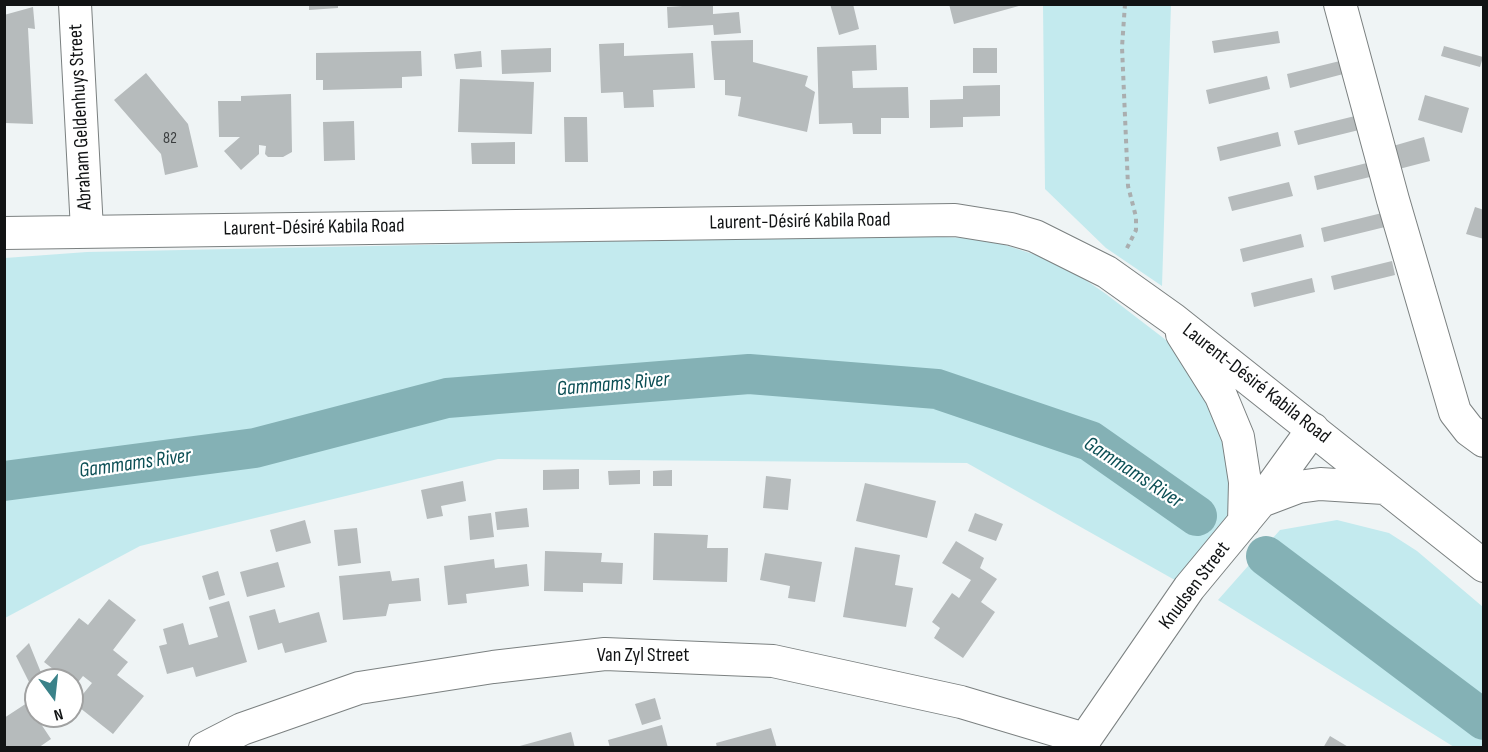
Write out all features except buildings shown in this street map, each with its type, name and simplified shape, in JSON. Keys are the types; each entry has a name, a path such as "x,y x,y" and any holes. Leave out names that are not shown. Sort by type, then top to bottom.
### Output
{"street":[{"name":"Abraham Geldenhuys Street","path":"75,4 87,230"},
{"path":"1340,4 1396,211 1455,412 1469,430 1484,441"},
{"name":"Laurent-Désiré Kabila Road","path":"4,233 87,230 955,220 1035,236 1107,272 1173,319 1484,566"},
{"path":"1173,319 1196,361 1221,396 1238,437 1245,482 1253,511 1310,485 1384,488"},
{"name":"Knudsen Street","path":"1084,743 1189,588 1253,511 1313,429"},
{"name":"Van Zyl Street","path":"205,747 243,729 359,688 493,667 605,654 773,661 961,702 1084,743"}],"path":[{"path":"1125,4 1122,47 1128,186 1136,217 1136,230 1125,252"}],"shaded area":[{"path":"1043,5 1171,5 1162,286 1106,248 1045,189"},
{"path":"902,235 966,238 1002,244 1039,256 1077,274 1106,294 1179,350 1208,377 1244,522 1189,588 967,463 498,459 140,546 5,618 5,258 87,252"},
{"path":"1337,520 1389,533 1417,551 1483,607 1483,747 1454,747 1218,600 1280,530"}],"waterway":[{"name":"Gammams River","path":"4,481 255,448 447,398 749,374 937,389 1090,441 1197,516"},
{"name":"Gammams River","path":"1266,556 1484,720"}]}
